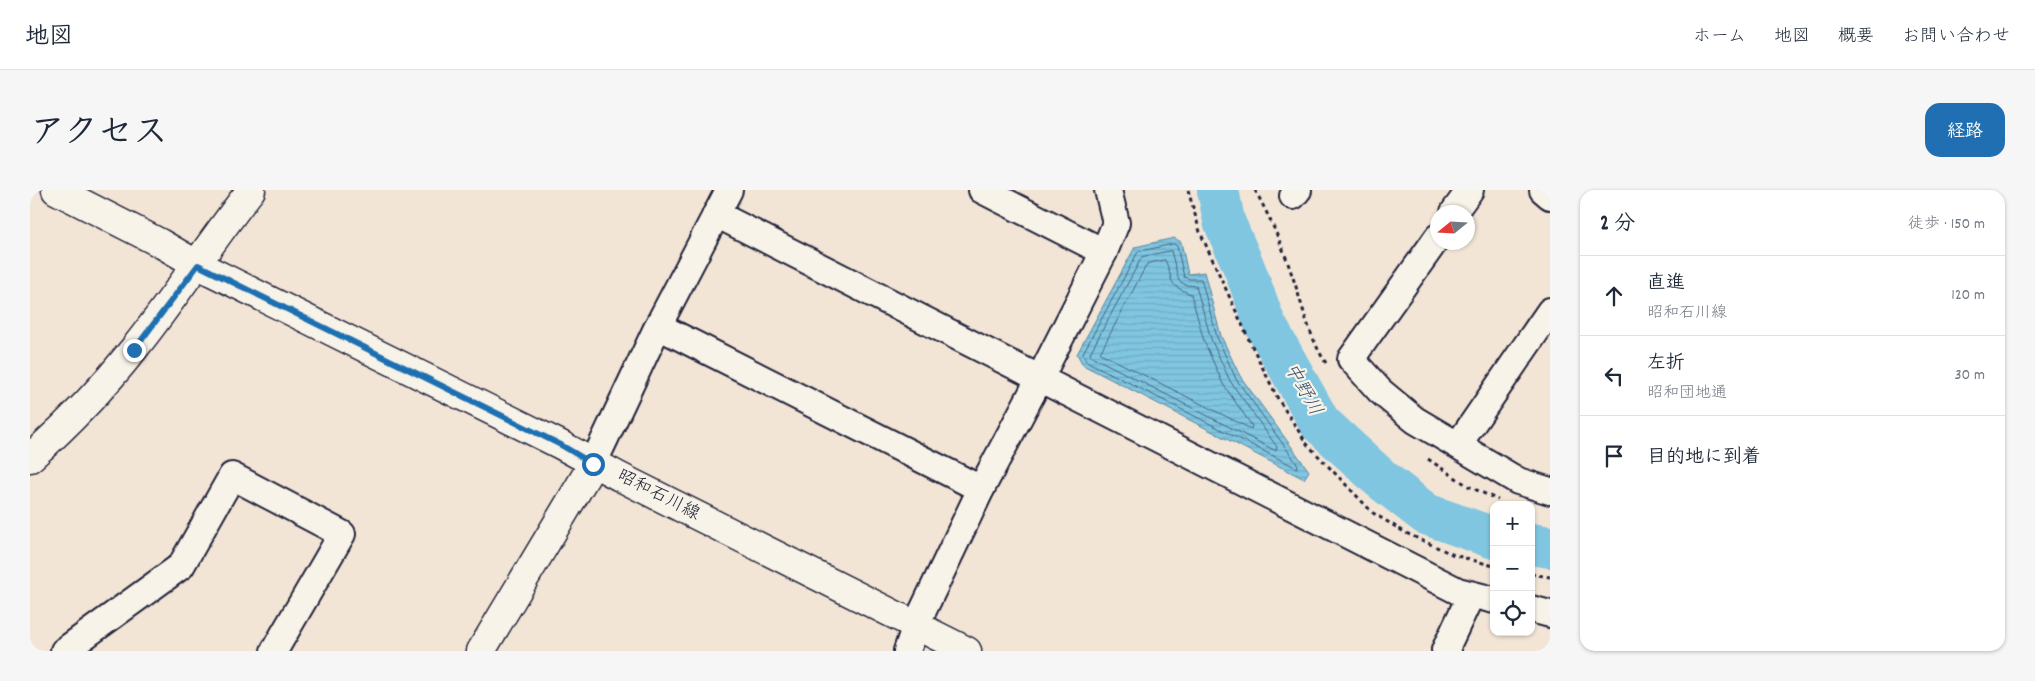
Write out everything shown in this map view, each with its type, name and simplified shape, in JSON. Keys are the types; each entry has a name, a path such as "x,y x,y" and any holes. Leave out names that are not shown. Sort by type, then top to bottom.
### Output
{"street":[{"name":"昭和石川線","path":"56,190 160,243 198,265 552,441 593,464 967,651"},
{"path":"33,449 90,401 134,350 198,265 223,226 252,190"},
{"path":"481,651 593,464 658,326 728,190"},
{"path":"982,190 1104,252"},
{"path":"907,651 916,625 981,489 1104,252 1116,223 1108,190"},
{"path":"1459,205 1470,190"},
{"path":"1543,190 1550,196"},
{"path":"716,214 1458,591 1483,598 1445,650 1448,651"},
{"path":"1430,248 1352,359 1380,391 1415,420 1518,481 1550,491"},
{"path":"1458,445 1550,310"},
{"path":"658,326 981,489"},
{"path":"64,651 182,566 232,476 342,534 274,651"},
{"path":"1535,610 1550,614"}],"path":[{"path":"1188,190 1200,232 1250,342 1278,399 1307,444 1373,513 1406,533 1454,554 1490,565"},
{"path":"1535,575 1550,577"}],"water":[{"path":"1174,238 1181,242 1188,274 1204,272 1221,336 1240,376 1309,471 1304,479 1083,365 1077,354 1135,247"}],"waterway":[{"name":"中野川","path":"1218,190 1224,221 1265,324 1320,423 1381,479 1426,514 1490,537"},
{"name":"中野川","path":"1535,545 1550,547"}],"route":[{"path":"134,350 198,265 561,445 593,464"}]}
